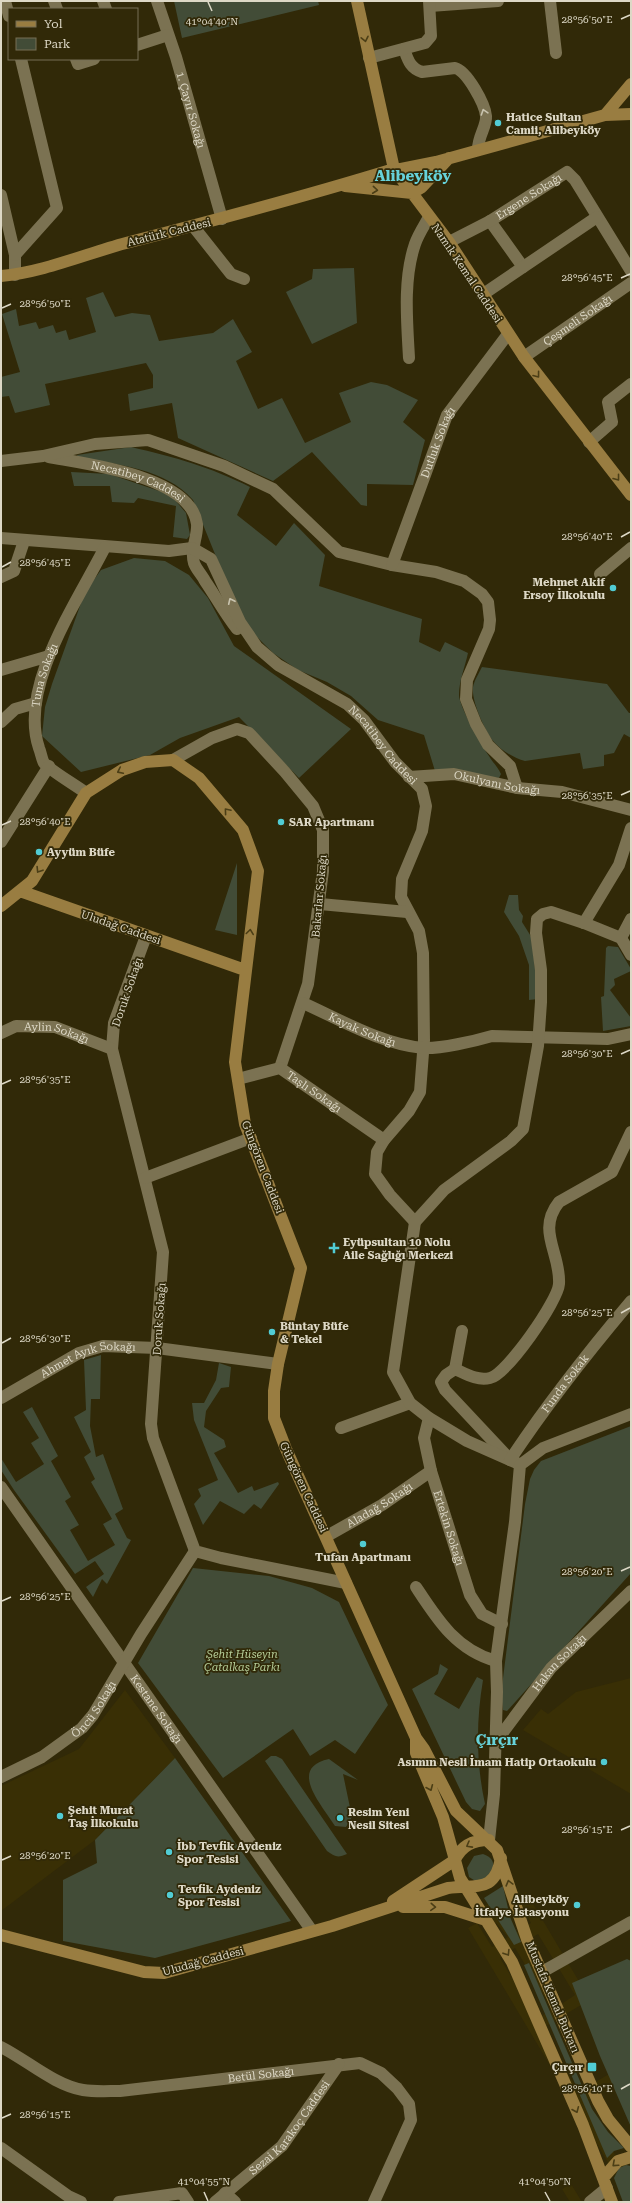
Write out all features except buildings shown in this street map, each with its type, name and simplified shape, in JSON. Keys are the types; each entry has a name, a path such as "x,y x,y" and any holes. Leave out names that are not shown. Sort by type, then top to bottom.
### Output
{"main road":[{"name":"Namık Kemal Caddesi","path":"357,1 394,169 449,242 482,295 524,357 631,495"},
{"path":"605,115 631,84"},
{"name":"Atatürk Caddesi","path":"1,276 15,275 222,219 394,169 410,168 605,115 631,114"},
{"name":"Atatürk Caddesi","path":"336,186 412,193 426,182 449,158"},
{"path":"1,906 32,881 86,793 122,770 145,762 173,760"},
{"name":"Güngören Caddesi","path":"173,760 199,778 243,830 258,871 235,1062 245,1124 301,1268 278,1364 274,1418 281,1438 327,1536 346,1583 416,1738 424,1749 456,1811 489,1840"},
{"name":"Uludağ Caddesi","path":"20,891 245,970"},
{"name":"Güngören Caddesi","path":"416,1738 416,1753 443,1816 455,1860"},
{"path":"455,1860 458,1853 465,1847 481,1840 489,1840"},
{"name":"Mustafa Kemal Bulvarı","path":"489,1840 502,1858 518,1914 598,2101 608,2119 631,2147"},
{"path":"464,1886 479,1887 489,1884 500,1868 502,1858"},
{"name":"Uludağ Caddesi","path":"380,1910 455,1860"},
{"name":"Mustafa Kemal Bulvarı","path":"455,1860 456,1870 464,1886 512,1962 527,1993 612,2202"},
{"name":"Uludağ Caddesi","path":"1,1936 155,1974 164,1973 312,1931 448,1888 464,1886"},
{"name":"Uludağ Caddesi","path":"380,1910 414,1906 445,1907 486,1920"},
{"path":"605,2183 618,2161 631,2157"}],"street":[{"path":"5,1 8,12"},
{"name":"1. Çayır Sokağı","path":"157,1 222,219"},
{"path":"370,58 425,43 431,36 429,4 498,1"},
{"path":"550,1 556,53"},
{"path":"138,45 168,35"},
{"path":"404,49 408,61 417,71 422,72 455,68 466,75 486,116 484,126 478,139 478,149"},
{"path":"15,255 56,208 21,60"},
{"path":"76,60 78,64 91,60"},
{"name":"Ergene Sokağı","path":"449,242 490,221 567,172 631,271"},
{"path":"1,196 15,255 15,275"},
{"path":"409,358 408,325 410,263 415,243 429,217"},
{"path":"482,295 597,217"},
{"path":"490,221 523,267"},
{"path":"193,226 231,274 244,279"},
{"name":"Çeşmeli Sokağı","path":"524,357 631,283"},
{"name":"Dutluk Sokağı","path":"392,565 447,415 508,334"},
{"path":"590,442 612,422 608,402 631,384"},
{"path":"1,461 44,456 96,444 124,440 148,440 224,466 272,489 339,552 392,565 451,576 474,587 488,602 490,610 489,629 467,680 466,699 476,724 488,745 510,766 517,788"},
{"name":"Necatibey Caddesi","path":"44,456 127,474 169,489 183,498 197,523 196,536 192,548 194,563 236,628 278,665 347,704 364,720 395,762 422,789 426,806 422,831 402,879 401,898 407,912 419,931 423,953 424,1048 420,1092 409,1111 384,1140 377,1152 375,1174 390,1195 415,1222"},
{"path":"1,538 24,541 169,551 192,548"},
{"path":"1,577 14,571 24,541"},
{"name":"Tuna Sokağı","path":"86,793 44,763 35,735 36,703 49,656 75,601 105,547"},
{"path":"600,574 631,548"},
{"path":"1,670 49,656"},
{"path":"1,722 15,709 36,703"},
{"name":"Bakarlar Sokağı","path":"173,760 218,736 237,729 249,732 286,772 313,806 323,830 323,871 320,904 308,984 303,1003 280,1068"},
{"path":"1,842 48,766"},
{"name":"Okulyanı Sokağı","path":"410,777 454,774 517,788 562,792 631,810"},
{"path":"584,922 619,865 631,828"},
{"path":"320,904 407,912"},
{"path":"631,955 621,938 584,922 552,912 542,914 537,918 536,934 542,970 538,1037 529,1105 523,1129 511,1141 444,1190 415,1222 393,1372 410,1403 429,1418 467,1441 515,1462 544,1448 631,1414"},
{"path":"621,938 631,919"},
{"name":"Doruk Sokağı","path":"146,936 114,1023 112,1049 163,1252 151,1424 153,1438 195,1551"},
{"name":"Kayak Sokağı","path":"303,1003 390,1041 424,1048 476,1041 492,1036 608,1039 631,1034"},
{"name":"Aylin Sokağı","path":"1,1033 16,1026 54,1027 112,1049"},
{"name":"Taşlı Sokağı","path":"238,1079 280,1068 384,1140"},
{"path":"612,1172 631,1132"},
{"path":"145,1178 251,1138"},
{"path":"455,1369 477,1378 490,1378 510,1362 551,1305 556,1294 559,1283 548,1235 554,1208 559,1202 612,1172 631,1154"},
{"name":"Funda Sokak","path":"515,1462 569,1377 631,1301"},
{"path":"462,1331 455,1369 446,1375 441,1382 445,1390 515,1462 515,1522 496,1661 494,1794 489,1840"},
{"name":"Ahmet Ayık Sokağı","path":"1,1398 79,1354 103,1346 157,1348 278,1364"},
{"path":"340,1428 410,1403"},
{"name":"Ertekin Sokağı","path":"429,1418 424,1438 431,1471 470,1595 482,1614 502,1624"},
{"name":"Aladağ Sokağı","path":"327,1536 382,1505 431,1471"},
{"name":"Kestane Sokağı","path":"1,1487 123,1664 312,1931"},
{"path":"195,1551 221,1558 346,1583"},
{"name":"Öncü Sokağı","path":"1,1777 42,1757 82,1728 93,1715 123,1664 195,1551"},
{"path":"416,1586 435,1615 456,1640 473,1653 496,1661"},
{"name":"Hakan Sokağı","path":"495,1742 551,1668 631,1591"},
{"path":"542,1972 631,1923"},
{"name":"Betül Sokağı","path":"1,2047 20,2056 58,2080 82,2090 120,2091 297,2071 339,2064 360,2063 381,2073 397,2088 409,2104 410,2120 374,2202"},
{"name":"Sezai Karakoç Caddesi","path":"215,2202 282,2146 339,2064"},
{"path":"1,2148 68,2196 80,2202"},
{"path":"590,2202 605,2183"},
{"path":"119,2202 182,2193 188,2202"},
{"path":"226,2193 235,2202"}],"shaded area":[{"name":"Asımın Nesli İmam Hatip Ortaokulu","path":"631,1678 631,1794 523,1730 541,1709 548,1714 576,1692"},
{"name":"Şehit Murat Taş İlkokulu","path":"125,1690 175,1758 95,1840 1,1911 1,1786 79,1749"},
{"path":"526,1892 631,2069 624,2079 585,2102 617,2158 631,2150 631,2162 623,2167 631,2201 468,1928 477,1923 492,1947 508,1937 496,1923 492,1923 484,1906 490,1903 516,1933 531,1923 517,1897","holes":["538,1934 575,1995 560,2005 523,1943","515,1948 552,2009 537,2019 500,1958","581,2005 619,2068 579,2092 541,2029"]},
{"path":"571,2184 582,2202 570,2202 562,2189"}],"green space":[{"path":"174,1 318,1 319,5 182,38"},
{"path":"354,268 357,323 312,344 286,292 312,279 313,269"},
{"path":"103,292 115,317 132,313 150,315 159,341 213,333 233,319 252,352 236,361 258,409 282,398 305,443 351,422 339,393 371,382 387,385 418,400 403,422 425,440 413,485 367,484 367,506 361,505 312,452 273,481 178,438 172,403 130,411 128,394 153,388 153,375 146,363 45,384 50,405 15,413 9,396 1,397 1,377 20,372 2,314 16,309 19,326 36,322 39,329 53,325 56,333 66,330 69,340 96,332 86,298"},
{"path":"131,447 192,463 250,487 237,515 276,546 294,523 325,555 319,586 422,619 419,642 440,652 445,642 468,653 460,684 460,700 476,735 501,774 499,778 435,771 424,735 378,720 351,696 327,682 298,670 273,653 254,634 245,620 228,586 193,500 182,489 155,474 78,457 77,455"},
{"path":"71,472 109,474 165,493 175,500 186,513 190,535 187,539 173,537 176,506 138,498 134,503 112,502 110,486 74,486"},
{"path":"134,558 165,561 189,575 208,598 234,646 351,729 299,778 239,717 180,738 150,755 81,772 42,736 45,707 85,592 101,570"},
{"path":"482,667 607,684 629,713 631,713 631,738 624,734 614,753 604,755 604,766 583,769 580,753 525,761 512,756 504,751 490,737 476,707 473,687"},
{"path":"237,863 237,935 215,930"},
{"path":"509,895 518,895 519,910 523,916 522,922 532,938 538,999 529,1000 529,965 519,936 504,912"},
{"path":"608,946 618,947 631,969 631,971 614,979 615,985 610,990 631,1018 631,1026 603,1031 601,997 604,996 606,948"},
{"path":"101,1355 100,1399 91,1399 90,1426 96,1457 103,1454 123,1509 115,1514 127,1538 131,1540 107,1584 102,1579 93,1597 86,1587 104,1574 95,1561 75,1574 1,1470 1,1458 16,1482 44,1464 31,1443 39,1438 23,1412 32,1407 58,1456 51,1461 71,1497 65,1501 79,1525 70,1530 88,1561 115,1545 103,1524 112,1519 91,1482 95,1479 84,1457 91,1452 74,1417 86,1410 84,1360"},
{"path":"219,1363 231,1367 229,1387 221,1388 206,1411 204,1427 224,1440 226,1447 214,1453 238,1493 252,1486 254,1491 278,1482 279,1484 261,1509 254,1504 244,1514 220,1501 203,1525 194,1504 201,1496 198,1489 218,1480 194,1420 192,1403 204,1403 216,1380"},
{"path":"631,1426 631,1573 507,1711 503,1710 501,1694 525,1504 530,1479 534,1470 541,1461"},
{"name":"Şehit Hüseyin Çatalkaş Parkı","path":"193,1568 269,1576 312,1588 339,1602 388,1705 355,1754 335,1740 310,1756 293,1729 223,1778 138,1663"},
{"path":"440,1664 448,1669 434,1694 459,1709 477,1677 483,1680 479,1711 478,1742 480,1773 485,1804 480,1811 472,1809 466,1802 412,1689 438,1674"},
{"path":"271,1756 276,1756 282,1759 347,1854 337,1856 332,1855 327,1851 265,1761"},
{"name":"İbb Tevfik Aydeniz Spor Tesisi","path":"175,1758 291,1921 155,1958 63,1941 63,1880 97,1863 95,1840"},
{"path":"329,1759 358,1780 343,1774 352,1817 346,1827 335,1826 311,1788 309,1779 310,1770 317,1764"},
{"path":"483,1854 490,1858 493,1862 493,1876 477,1882 469,1877 467,1868 474,1856"},
{"path":"503,1886 510,1917 521,1942 514,1945 484,1898"},
{"path":"627,1959 631,1961 631,2127 600,2056 572,1983"},
{"path":"529,1963 592,2109 608,2132 624,2148 614,2151 607,2158 524,1965"},
{"path":"626,2165 631,2166 631,2202 623,2202 614,2178 619,2168"}],"place":[{"name":"Hatice Sultan Camii, Alibeyköy","path":"498,123"},
{"name":"Mehmet Akif Ersoy İlkokulu","path":"613,588"},
{"name":"SAR Apartmanı","path":"281,822"},
{"name":"Ayyüm Büfe","path":"39,852"},
{"name":"Eyüpsultan 10 Nolu Aile Sağlığı Merkezi","path":"334,1248"},
{"name":"Büntay Büfe & Tekel","path":"272,1332"},
{"name":"Tufan Apartmanı","path":"363,1544"},
{"name":"Asımın Nesli İmam Hatip Ortaokulu","path":"604,1762"},
{"name":"Şehit Murat Taş İlkokulu","path":"60,1816"},
{"name":"Resim Yeni Nesil Sitesi","path":"340,1818"},
{"name":"İbb Tevfik Aydeniz Spor Tesisi","path":"169,1852"},
{"name":"Tevfik Aydeniz Spor Tesisi","path":"170,1895"},
{"name":"Alibeyköy İtfaiye İstasyonu","path":"577,1905"},
{"name":"Çırçır","path":"592,2067"}],"district":[{"name":"Alibeyköy","path":"413,176"},
{"name":"Çırçır","path":"497,1740"}]}
